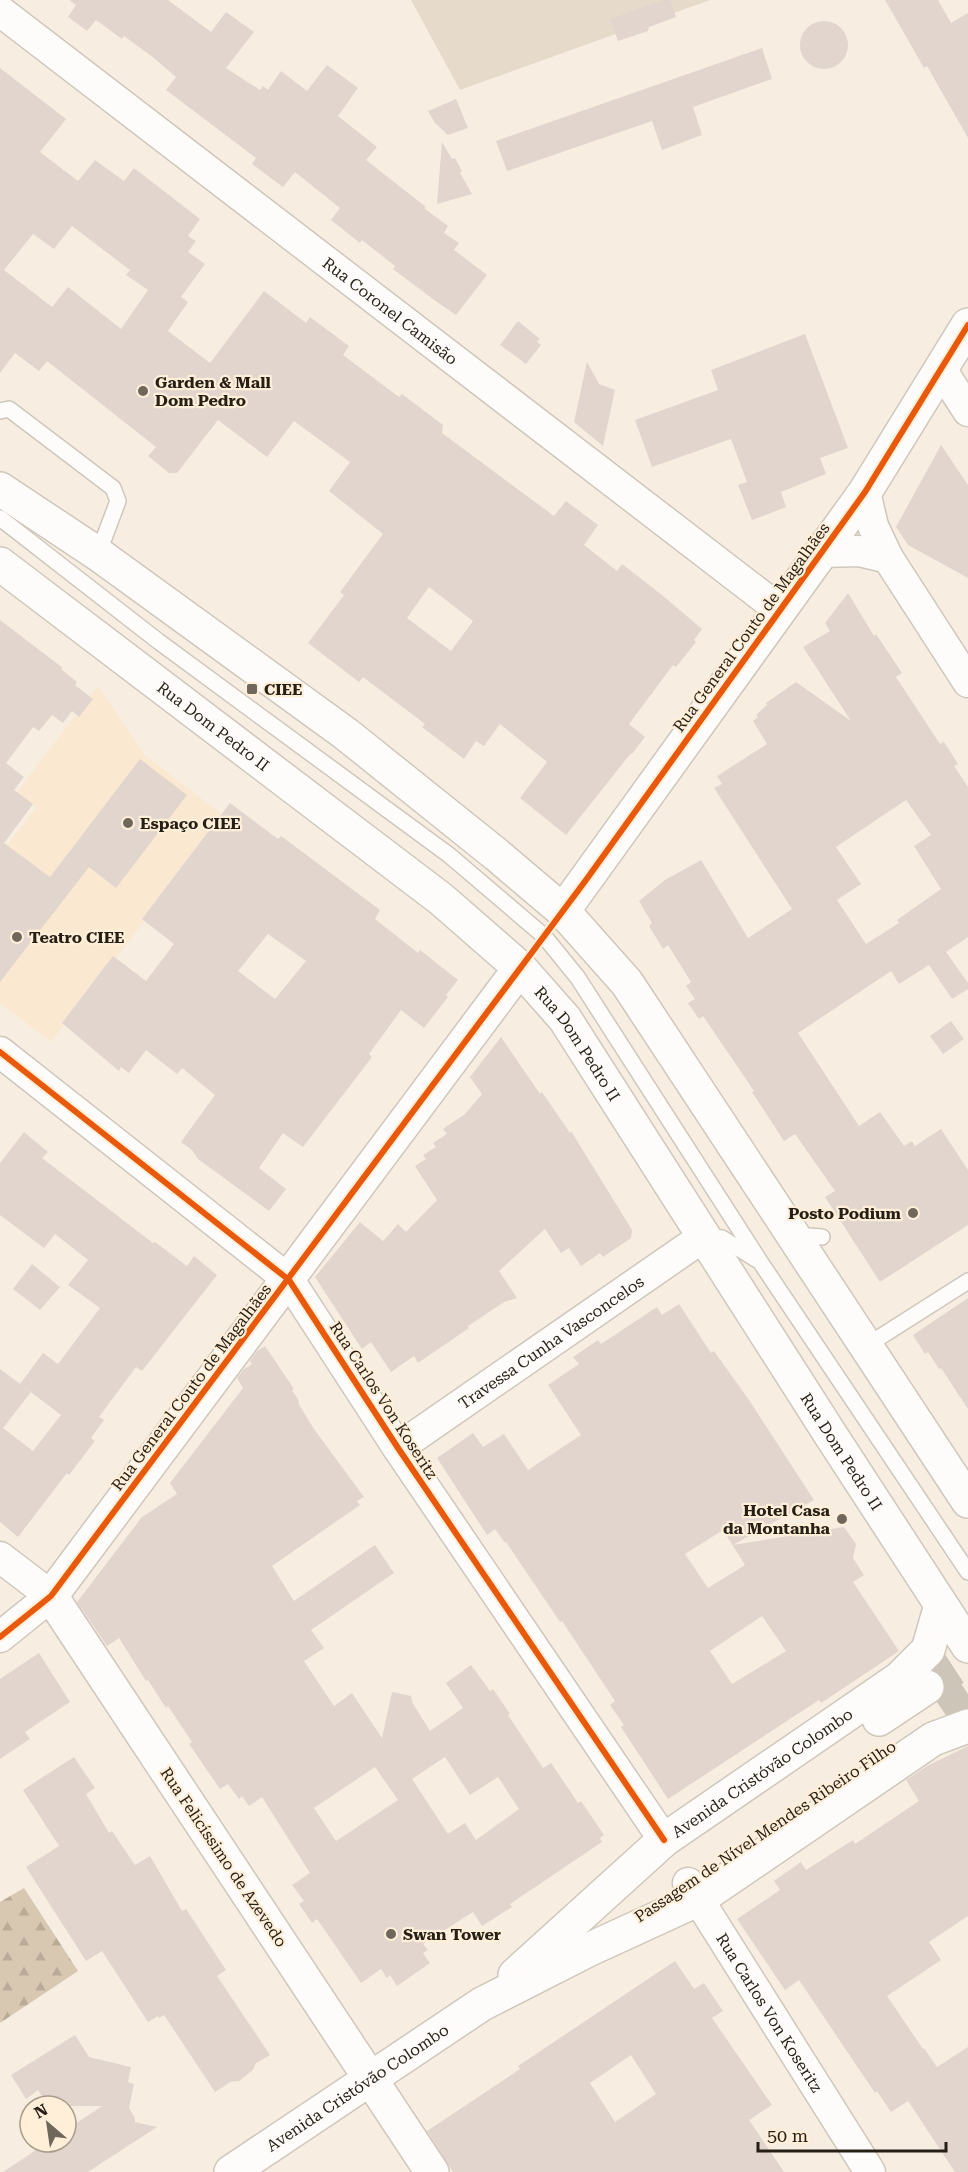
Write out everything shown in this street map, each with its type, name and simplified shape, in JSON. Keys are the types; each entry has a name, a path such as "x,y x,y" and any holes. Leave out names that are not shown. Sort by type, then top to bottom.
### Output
{"main road":[{"name":"Rua General Couto de Magalhães","path":"554,923 865,492 968,325"},
{"path":"0,489 98,554 346,735 497,855 554,923 627,983 807,1236 866,1346 963,1484"},
{"name":"Rua Dom Pedro II","path":"0,564 441,899 520,968 565,1019 968,1646"},
{"name":"Rua General Couto de Magalhães","path":"51,1596 520,968"},
{"name":"Rua Felicíssimo de Azevedo","path":"51,1596 432,2172"},
{"name":"Avenida Cristóvão Colombo","path":"231,2172 579,1938 664,1840 900,1678 928,1650 941,1605"},
{"name":"Passagem de Nível Mendes Ribeiro Filho","path":"579,1938 693,1891 946,1708"},
{"name":"Passagem de Nível Mendes Ribeiro Filho","path":"579,1938 946,1708"}],"street":[{"name":"Rua Coronel Camisão","path":"0,12 780,610"},
{"path":"941,369 968,411"},
{"path":"865,492 873,526 888,558 968,682"},
{"path":"822,552 859,551 888,558"},
{"name":"Rua Carlos Von Koseritz","path":"0,1052 289,1280 398,1448 664,1840"},
{"name":"Travessa Cunha Vasconcelos","path":"398,1448 703,1237"},
{"name":"Rua Felicíssimo de Azevedo","path":"0,1557 51,1596"},
{"name":"Rua General Couto de Magalhães","path":"0,1636 51,1596"},
{"name":"Rua Carlos Von Koseritz","path":"693,1891 870,2172"}],"lane":[{"path":"0,411 9,409 113,488 118,501 98,554"},
{"path":"0,518 158,641 449,855 554,923 578,978 761,1263 968,1572"},
{"path":"703,1237 722,1238 761,1263"},
{"path":"866,1346 968,1281"}],"shaded area":[{"path":"411,0 710,0 460,90"},
{"path":"98,686 145,755 225,817 51,1042 0,1003 0,855 36,808 17,792"}],"green space":[{"path":"24,1888 78,1971 0,2023 0,1902"}],"building":[{"path":"69,0 168,0 211,32 226,12 254,32 226,68 260,90 263,86 268,90 281,71 307,91 327,65 358,88 338,116 377,147 366,160 448,226 444,233 459,243 454,250 487,275 456,315 393,269 395,266 362,240 360,243 331,220 340,208 295,172 283,187 252,164 256,158 166,90 176,77 154,58 124,36 122,39 96,20 87,31 68,17 76,5"},
{"path":"663,0 670,0 676,17 649,27 648,31 618,41 610,19"},
{"path":"885,0 938,0 951,23 968,13 968,138 927,66 924,68"},
{"path":"819,21 829,21 844,31 848,45 847,54 838,65 829,69 819,69 804,59 800,50 800,40 810,25"},
{"path":"762,48 772,79 693,107 702,135 662,150 652,121 507,171 496,141"},
{"path":"0,68 66,119 40,152 78,181 95,160 124,181 134,168 200,219 188,236 196,241 188,252 205,264 181,297 188,302 168,331 210,363 264,291 306,323 310,317 349,346 343,355 399,397 402,394 443,425 442,433 554,516 566,501 598,525 584,545 617,571 622,564 702,629 694,640 696,642 676,667 673,665 629,724 645,737 566,835 520,798 547,762 500,724 484,746 476,741 464,759 422,727 425,724 363,677 359,682 308,643 344,595 340,592 383,534 329,491 350,462 294,421 267,457 218,420 177,473 169,473 148,456 156,447 47,361 39,371 15,353 0,373","holes":["72,226 130,270 126,275 148,290 121,329 68,287 52,307 4,270 33,234 54,249","429,587 473,621 451,651 407,618"]},
{"path":"456,99 468,128 448,135 435,123 428,111"},
{"path":"442,142 452,159 455,158 462,171 460,173 472,194 437,204"},
{"path":"518,321 540,339 537,342 541,345 526,364 500,345"},
{"path":"805,334 848,448 820,458 826,474 781,492 786,507 752,520 738,485 747,482 731,439 652,467 635,420 718,390 711,370"},
{"path":"587,362 599,384 615,390 603,446 574,422"},
{"path":"941,445 968,485 968,578 908,545 896,527"},
{"path":"848,593 874,636 876,634 902,673 896,677 940,744 944,742 958,764 954,766 968,787 968,937 946,952 968,983 968,989 952,999 929,965 899,984 891,971 798,1033 859,1126 880,1112 904,1146 912,1141 915,1146 941,1129 968,1170 968,1225 880,1282 825,1197 835,1191 795,1134 784,1141 752,1092 754,1091 703,1016 699,1019 688,1003 695,999 686,986 691,982 668,945 663,949 649,926 652,923 639,901 665,880 701,860 748,938 792,909 714,788 722,784 717,776 767,744 753,721 767,705 766,703 796,682 851,721 803,647 830,631 825,623","holes":["906,800 931,835 914,846 941,889 897,920 899,923 866,944 837,900 861,884 836,847"]},
{"path":"0,620 63,668 61,669 77,682 75,685 93,699 79,717 72,711 63,723 52,715 39,731 33,727 6,763 24,777 14,790 33,804 4,843 50,877 140,759 187,795 116,888 89,867 0,982"},
{"path":"230,803 278,839 281,836 380,910 375,919 418,953 420,950 458,980 424,1028 401,1010 369,1054 372,1057 303,1147 283,1133 259,1168 286,1189 269,1211 198,1159 192,1150 181,1142 215,1095 182,1068 177,1074 146,1050 129,1073 121,1067 119,1071 62,1023 113,956 146,981 174,944 142,919","holes":["268,934 306,961 275,999 238,971"]},
{"path":"951,1021 964,1039 943,1054 930,1036"},
{"path":"501,1037 540,1094 542,1092 570,1133 571,1131 632,1230 631,1238 603,1257 600,1253 581,1266 569,1248 561,1253 545,1229 499,1271 517,1298 504,1302 418,1363 414,1356 391,1372 371,1342 362,1349 315,1277 360,1222 383,1241 398,1224 406,1232 437,1200 415,1166 426,1159 423,1155 436,1147 433,1143 447,1134 443,1129 465,1114 482,1094 470,1077"},
{"path":"24,1132 48,1152 42,1158 153,1243 155,1242 187,1266 194,1256 217,1275 142,1371 136,1367 99,1417 104,1420 91,1438 95,1441 69,1475 67,1473 18,1537 0,1522 0,1369 20,1384 43,1353 58,1364 100,1308 68,1285 88,1260 55,1234 44,1248 0,1215 0,1163","holes":["31,1392 61,1415 33,1451 3,1428"]},
{"path":"32,1264 60,1287 40,1310 13,1289"},
{"path":"968,1298 968,1409 941,1368 939,1369 928,1352 925,1354 913,1335"},
{"path":"679,1304 711,1353 714,1351 749,1400 814,1500 733,1545 844,1527 856,1544 853,1558 864,1575 853,1582 899,1651 821,1703 819,1700 668,1799 621,1727 624,1725 610,1705 615,1701 562,1621 560,1622 495,1529 487,1535 437,1458 473,1433 483,1447 504,1434 528,1470 581,1435 548,1385 579,1364 573,1357 598,1340 601,1344 657,1307 662,1315","holes":["723,1530 745,1565 708,1588 685,1554","762,1616 786,1651 732,1684 710,1651"]},
{"path":"265,1346 294,1389 292,1390 298,1403 314,1429 364,1497 357,1501 360,1505 272,1566 294,1601 375,1545 394,1573 311,1630 324,1648 304,1661 334,1706 352,1693 382,1738 392,1692 411,1696 412,1702 430,1731 463,1708 446,1683 471,1665 490,1691 493,1689 543,1768 551,1763 578,1803 581,1801 604,1835 600,1838 602,1842 510,1904 512,1907 482,1926 473,1912 423,1944 428,1950 423,1953 430,1963 397,1986 390,1975 387,1978 381,1969 361,1983 317,1919 312,1923 299,1904 304,1901 292,1885 310,1873 262,1797 249,1806 242,1796 239,1799 228,1784 220,1789 189,1744 192,1742 168,1706 166,1708 148,1680 146,1681 119,1638 107,1646 77,1602 142,1517 177,1494 170,1483 243,1388 237,1378 252,1364 250,1361 256,1352","holes":["445,1757 470,1795 498,1777 519,1809 476,1840 465,1823 448,1834 412,1779","375,1767 398,1800 336,1841 314,1808"]},
{"path":"39,1653 70,1702 25,1732 30,1739 0,1759 0,1679"},
{"path":"968,1746 968,1916 929,1942 941,1960 887,1996 937,2067 968,2047 968,2172 955,2172 908,2101 891,2112 877,2091 875,2093 799,1980 785,1990 737,1919 780,1890 774,1881 801,1862 806,1870 853,1840 855,1844 919,1801 906,1780 927,1766"},
{"path":"74,1757 95,1788 86,1794 109,1833 112,1831 135,1865 150,1856 182,1911 186,1909 226,1970 217,1976 270,2055 256,2063 253,2070 239,2081 230,2082 215,2092 164,2015 148,2022 102,1951 86,1961 26,1867 59,1846 23,1790"},
{"path":"675,1961 694,1989 704,1983 723,2011 712,2018 772,2105 749,2120 784,2172 453,2172 427,2131 520,2069 518,2066","holes":["631,2055 656,2094 615,2122 590,2083"]},
{"path":"75,2035 89,2057 131,2067 128,2082 134,2084 129,2108 135,2122 157,2127 88,2172 3,2172 30,2154 78,2154 78,2122 102,2106 78,2106 78,2094 40,2094 38,2090 33,2094 23,2094 11,2075"}],"tunnel":[{"path":"927,1687 968,1660"},
{"path":"943,1711 968,1694"}],"cycle path":[{"path":"0,1637 51,1596 586,880 865,492 968,325"},
{"path":"0,1052 289,1280 398,1448 664,1840"}],"place":[{"name":"Garden & Mall Dom Pedro","path":"143,391"},
{"name":"CIEE","path":"252,689"},
{"name":"Espaço CIEE","path":"128,823"},
{"name":"Teatro CIEE","path":"17,937"},
{"name":"Posto Podium","path":"913,1213"},
{"name":"Hotel Casa da Montanha","path":"842,1519"},
{"name":"Swan Tower","path":"391,1934"}]}
